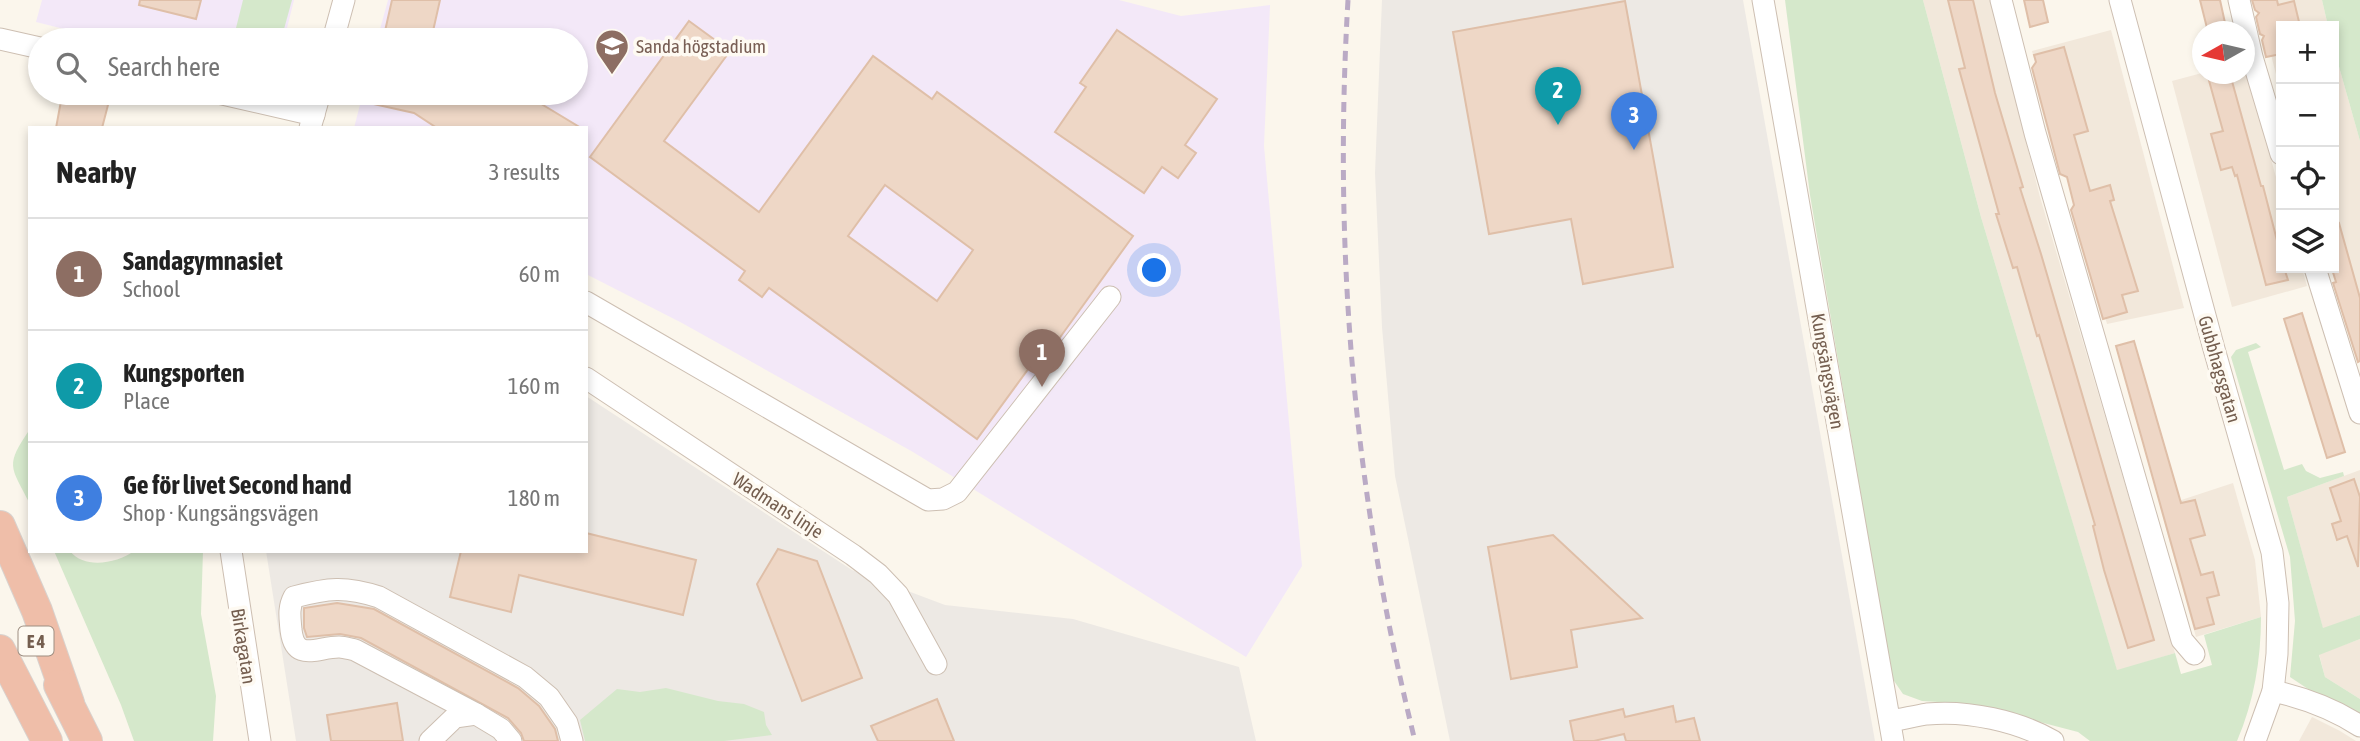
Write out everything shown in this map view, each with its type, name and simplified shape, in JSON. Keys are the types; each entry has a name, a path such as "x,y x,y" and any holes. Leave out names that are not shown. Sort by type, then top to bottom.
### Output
{"highway":[{"path":"0,526 37,611 69,703"},
{"name":"E 4","path":"0,580 69,703 87,741"},
{"name":"E 4","path":"0,650 47,741"}],"street":[{"path":"336,28 344,0"},
{"name":"Kungsängsvägen","path":"1763,0 1892,731"},
{"path":"2001,0 2039,146 2182,640 2194,654"},
{"name":"Gubbhagsgatan","path":"2120,0 2210,336 2272,552 2278,603 2277,654 2273,691 2255,741"},
{"path":"2239,0 2252,57 2279,147"},
{"path":"0,39 28,45"},
{"path":"257,105 312,122 317,105"},
{"path":"2317,273 2360,413"},
{"path":"588,303 928,500 943,499 957,492 1110,297"},
{"name":"Wadmans linje","path":"588,379 878,574 898,594 936,664"},
{"name":"Birkagatan","path":"231,553 260,741"},
{"path":"511,741 500,729 476,714 355,650 338,647 310,652 298,648 292,640 289,615 294,597 321,590 353,589 379,597 525,677 549,697 567,723 572,741"},
{"path":"2273,691 2308,699 2360,726"},
{"path":"430,741 455,717 476,714"},
{"path":"1892,731 1929,714 1985,717 2040,733 2053,741"}],"shaded area":[{"path":"42,0 294,0 287,28 60,28 36,22"},
{"path":"388,0 1119,0 1181,16 1270,5 1264,146 1302,566 1246,657 913,452 682,323 588,275 588,126 355,126 360,105 588,105 588,28 380,28"},
{"path":"1382,0 1743,0 1875,741 1450,741 1395,476 1382,327 1375,173"},
{"path":"1923,0 1990,0 2040,197 2175,653 2117,671 1981,217"},
{"path":"2257,0 2322,0 2327,21 2276,21 2276,74"},
{"path":"2111,30 2184,308 2107,324 2032,51"},
{"path":"2339,67 2360,141 2360,359 2333,273 2339,273"},
{"path":"2192,76 2192,84 2250,84 2276,177 2276,273 2303,273 2307,286 2232,307 2172,81"},
{"path":"588,397 852,570 945,605 1073,619 1239,667 1256,741 296,741 266,553 588,553"},
{"path":"2360,470 2360,615 2323,629 2287,497"},
{"path":"2233,483 2255,560 2261,617 2196,637 2160,507"},
{"path":"2360,639 2360,699 2325,677 2319,654"},
{"path":"2312,717 2340,731 2356,741 2299,741"}],"green space":[{"path":"243,0 292,0 284,28 236,28"},
{"path":"1785,0 1923,0 1981,217 2117,670 2175,653 2181,674 2212,665 2204,635 2261,617 2255,680 2237,741 2090,741 2078,732 1971,704 1922,701 1903,694 1892,678 1810,195"},
{"path":"2322,0 2360,0 2360,141 2339,67 2339,21 2327,21"},
{"path":"2256,343 2261,347 2248,352 2284,470 2302,464 2306,471 2320,478 2343,472 2344,476 2287,497 2323,628 2360,615 2360,639 2319,655 2325,677 2360,699 2360,715 2314,693 2290,677 2295,621 2290,557 2231,357 2236,350"},
{"path":"28,432 28,500 13,466 17,451"},
{"path":"55,553 72,553 84,561 101,563 130,553 203,553 201,614 216,696 213,741 134,741"},
{"path":"666,688 718,701 744,704 764,712 766,725 772,735 724,741 585,741 580,720 617,689 640,692"}],"building":[{"path":"140,0 201,0 196,19 139,5"},
{"path":"392,0 440,0 434,28 386,28"},
{"path":"1948,0 1973,0 1995,93 2023,187 2020,188 2154,640 2128,648 2039,335 2037,336 2017,267 2013,268 1996,214 1999,214 1959,69 1965,68"},
{"path":"2024,0 2043,0 2048,22 2030,27"},
{"path":"2200,0 2220,0 2225,21 2205,21"},
{"path":"2252,0 2277,0 2278,5 2294,1 2299,21 2276,21 2276,55 2266,57 2262,40 2264,36 2260,34 2256,17 2259,13"},
{"path":"1625,1 1673,267 1583,284 1571,219 1489,234 1453,32"},
{"path":"689,21 730,51 664,141 759,212 873,56 932,99 937,92 1133,236 1043,361 1037,357 977,439 769,288 762,297 739,280 745,271 590,157","holes":["885,185 973,250 937,301 848,236"]},
{"path":"1117,30 1217,99 1185,145 1196,153 1178,178 1162,167 1144,193 1055,132 1086,87 1080,83"},
{"path":"2064,47 2088,131 2074,135 2090,191 2110,185 2114,200 2110,201 2138,291 2122,295 2127,312 2103,319 2071,210 2074,205 2067,177 2060,174 2032,68 2036,62 2034,55"},
{"path":"2210,84 2233,84 2276,237 2276,273 2286,273 2288,280 2266,285 2237,175 2235,176 2232,167 2221,170 2211,134 2223,131"},
{"path":"60,105 108,105 103,126 56,126"},
{"path":"378,105 543,105 578,126 434,126 414,113"},
{"path":"2339,223 2360,298 2358,362 2333,283 2336,282 2333,273 2339,273"},
{"path":"2302,313 2345,452 2327,458 2284,319"},
{"path":"2134,341 2181,503 2195,500 2205,535 2190,539 2201,575 2213,572 2219,595 2207,598 2214,624 2195,629 2116,346"},
{"path":"2354,479 2360,497 2358,567 2347,536 2337,540 2332,524 2341,521 2330,488"},
{"path":"588,533 696,560 683,615 519,575 511,612 450,597 461,553 588,553"},
{"path":"1553,535 1642,618 1571,630 1577,667 1511,679 1488,547"},
{"path":"778,549 817,561 862,678 802,701 757,584"},
{"path":"337,603 374,609 518,688 539,706 555,729 558,741 524,741 521,733 508,718 361,638 340,634 307,637 304,608"},
{"path":"937,699 954,741 878,741 871,726"},
{"path":"397,703 403,741 331,741 327,715"},
{"path":"1673,706 1676,722 1694,718 1700,741 1626,741 1624,734 1594,741 1574,741 1570,721 1623,709 1625,717"}],"railway":[{"path":"1348,0 1344,188 1353,373 1377,557 1415,741"}],"place":[{"name":"Sanda högstadium","path":"612,76"},
{"name":"Kungsporten","path":"1558,125"},
{"name":"Ge för livet Second hand","path":"1634,150"},
{"name":"Sandagymnasiet","path":"1042,387"}]}
